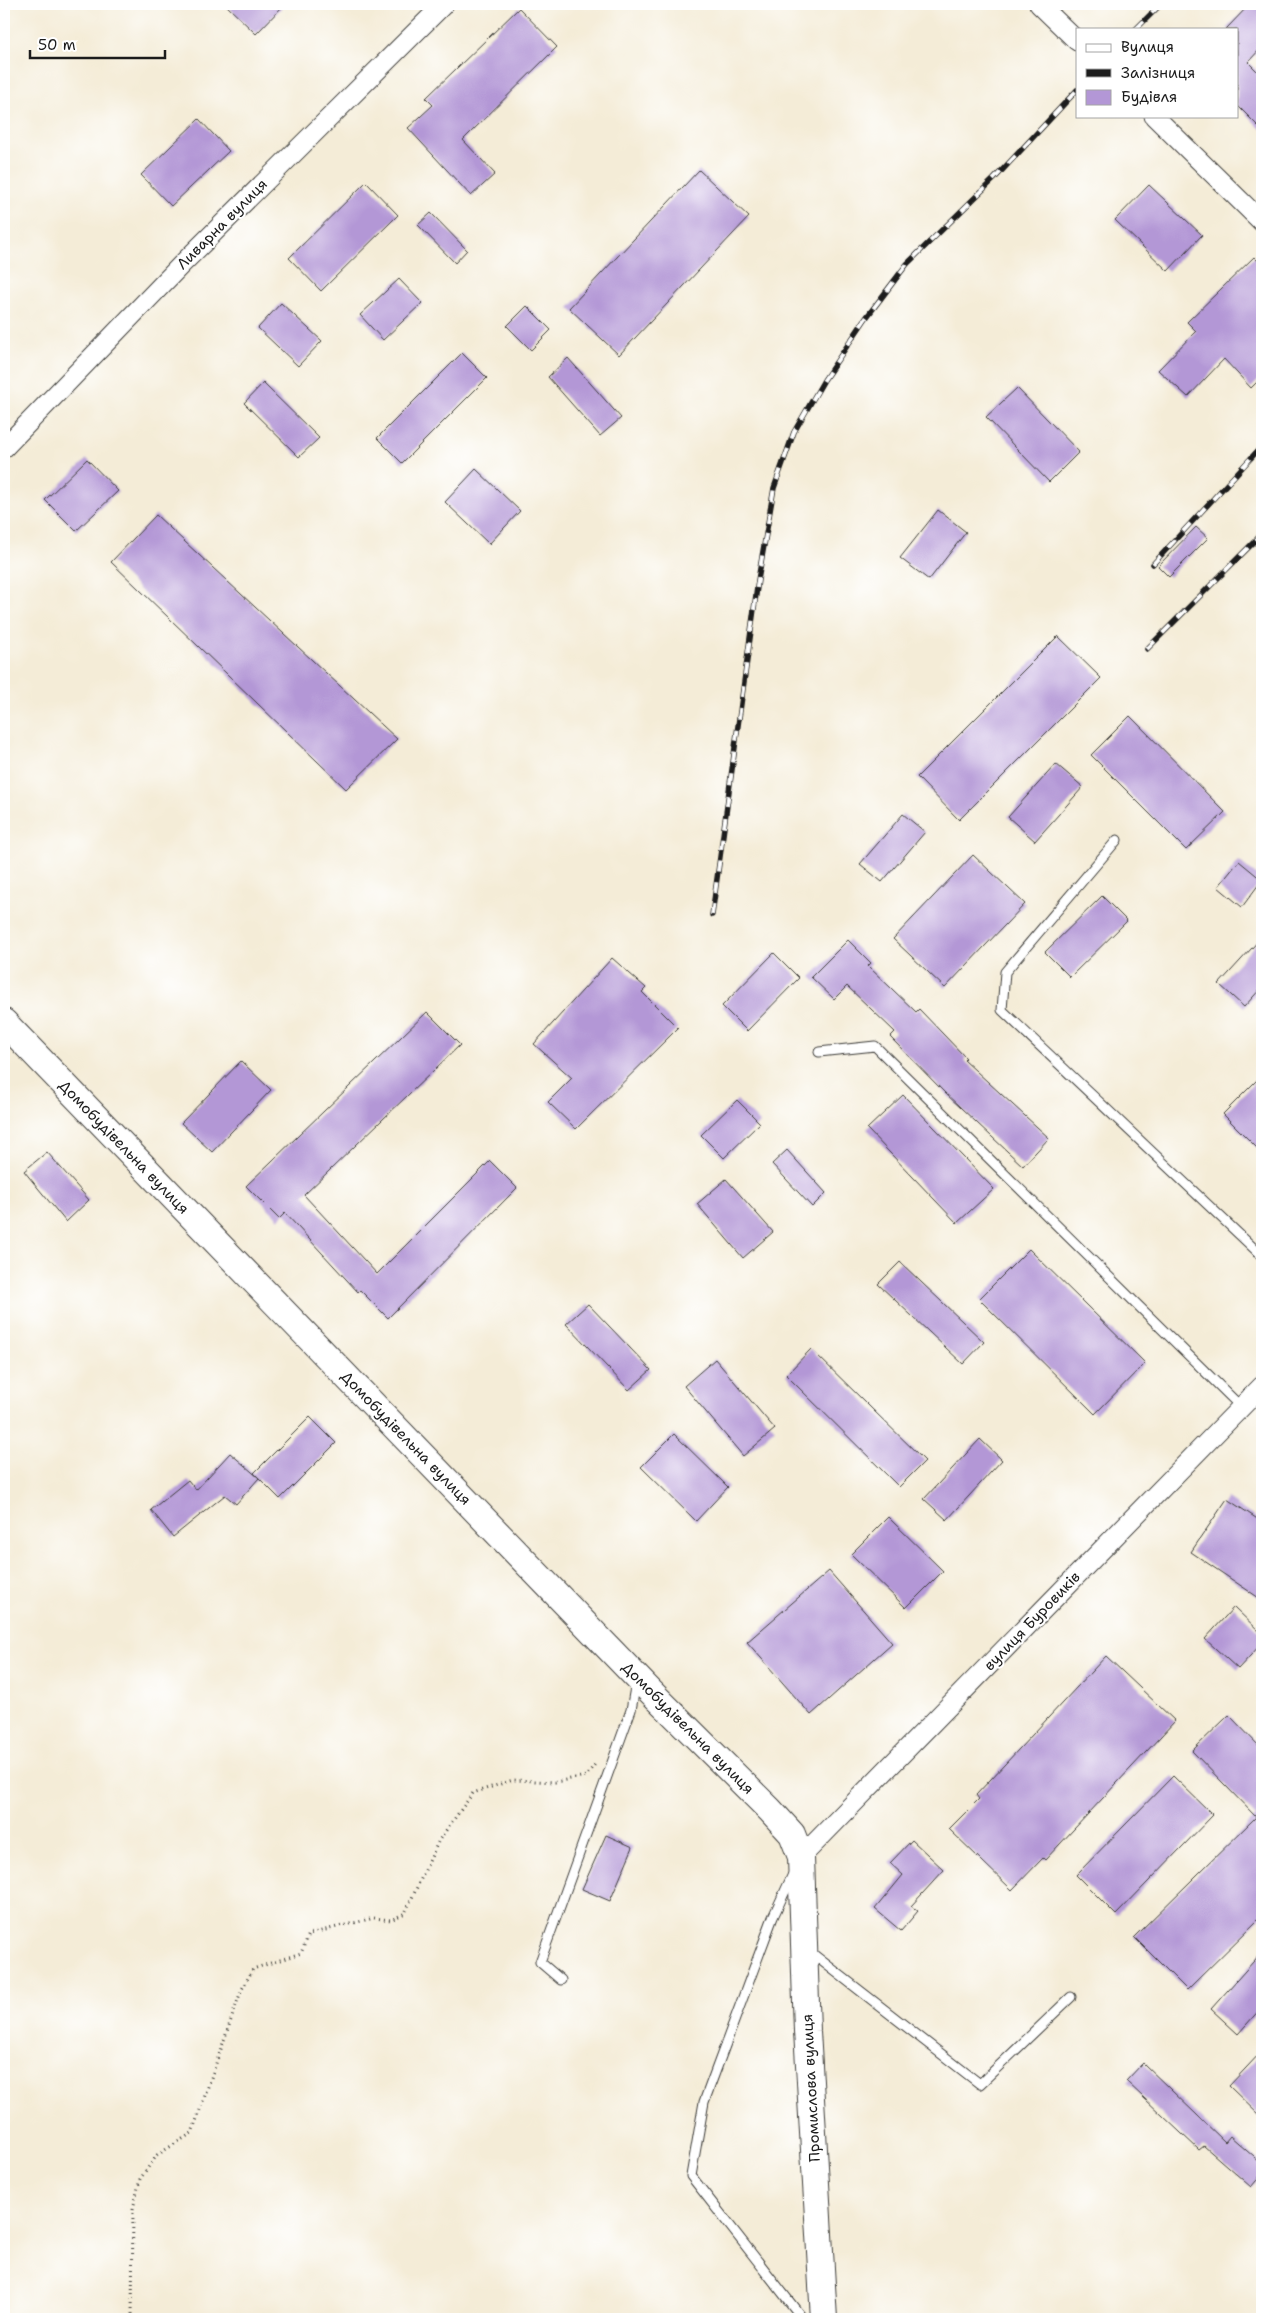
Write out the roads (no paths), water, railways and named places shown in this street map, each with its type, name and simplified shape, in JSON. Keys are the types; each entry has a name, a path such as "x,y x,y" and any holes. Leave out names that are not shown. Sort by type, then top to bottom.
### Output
{"street":[{"name":"Ливарна вулиця","path":"4,448 182,264 444,4"},
{"path":"1039,4 1076,40"},
{"path":"1156,118 1262,222"},
{"name":"Домобудівельна вулиця","path":"4,1022 637,1677 770,1810 792,1834 801,1857"},
{"name":"вулиця Буровиків","path":"801,1857 1262,1386"},
{"name":"Промислова вулиця","path":"801,1857 807,2030 824,2319"}],"lane":[{"path":"1117,840 1005,972 1002,1010 1262,1256"},
{"path":"819,1052 875,1046 1241,1408"},
{"path":"561,1980 540,1962 631,1710 637,1677"},
{"path":"801,1857 773,1917 704,2102 691,2176 803,2319"},
{"path":"804,1948 980,2084 1070,1997"}],"railway":[{"path":"1137,28 1161,4"},
{"path":"712,915 758,580 774,488 794,432 824,380 866,318 907,264 994,179 1076,91"},
{"path":"1153,564 1262,446"},
{"path":"1147,649 1262,534"}]}
